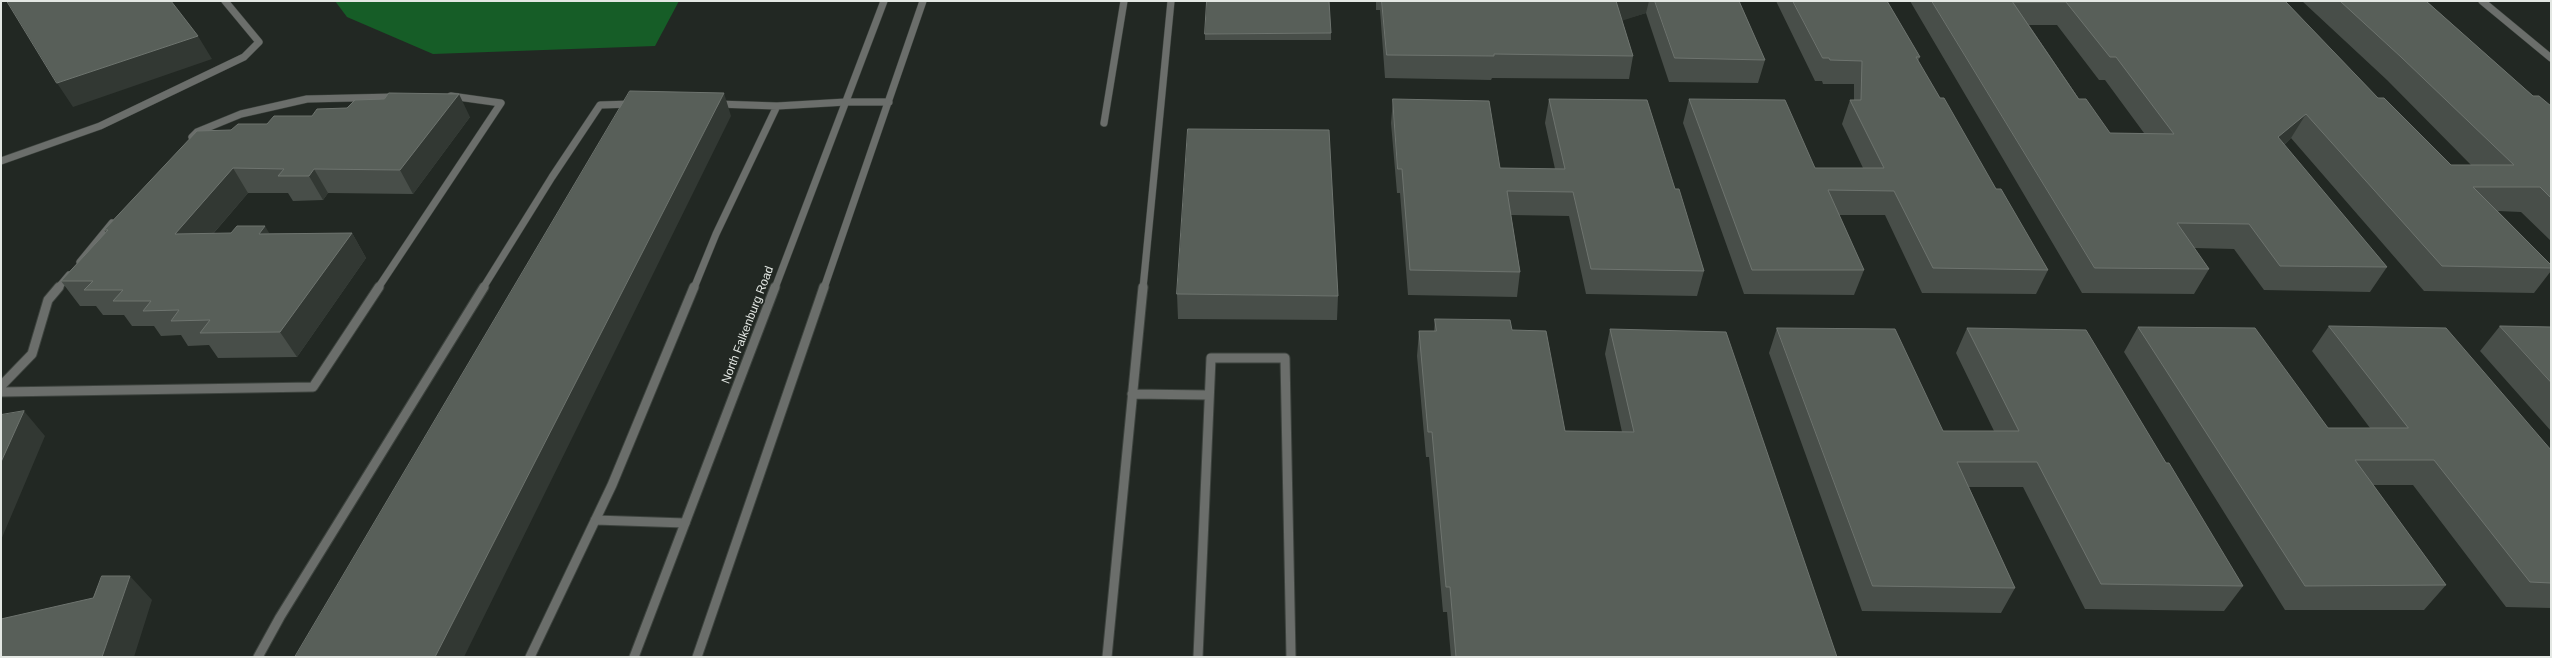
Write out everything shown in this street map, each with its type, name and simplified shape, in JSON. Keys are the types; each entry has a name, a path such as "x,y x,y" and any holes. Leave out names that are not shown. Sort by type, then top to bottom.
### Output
{"street":[{"path":"2,158 100,126 244,57 259,42 225,1"},
{"name":"North Falkenburg Road","path":"634,657 884,1"},
{"path":"697,657 923,1"},
{"path":"1104,122 1124,1"},
{"path":"1107,657 1171,1"},
{"path":"2482,1 2551,58"},
{"path":"1,392 313,387 501,103 458,96 443,96"},
{"path":"186,144 197,132 241,114 307,100 403,97"},
{"path":"706,103 777,106 846,102 888,102"},
{"path":"258,657 288,603 548,184 600,105 638,104"},
{"path":"530,657 595,520 716,234 777,106"},
{"path":"1,386 32,354 48,300 119,216"},
{"path":"1198,657 1211,358 1285,358 1291,657"},
{"path":"1132,394 1209,395"},
{"path":"595,520 686,523"}],"shaded area":[{"path":"335,1 679,1 655,46 433,54 347,17"}],"building":[{"path":"7,1 171,1 198,36 57,83"},
{"path":"1207,1 1329,1 1331,33 1205,34"},
{"path":"1382,1 1616,1 1633,56 1494,54 1494,56 1387,55"},
{"path":"1655,1 1739,1 1765,60 1675,58"},
{"path":"1793,1 1887,1 1920,57 1916,57 1940,98 1944,98 1996,189 2001,189 2048,270 1933,268 1894,191 1828,190 1864,270 1752,270 1689,99 1785,100 1815,168 1884,168 1850,100 1861,100 1862,61 1830,60 1829,58 1823,58"},
{"path":"1932,1 2285,1 2378,98 2384,98 2451,165 2514,165 2340,1 2426,1 2533,96 2539,96 2551,106 2551,198 2540,187 2473,187 2551,265 2551,268 2442,266 2306,114 2278,137 2387,267 2280,266 2249,224 2177,223 2209,269 2095,268","holes":["2013,2 2066,2 2110,57 2116,57 2174,134 2110,133 2086,99 2079,99"]},
{"path":"630,91 724,93 435,657 295,657"},
{"path":"389,93 459,94 400,170 314,169 309,176 278,176 284,169 233,168 175,234 231,233 237,226 265,226 259,234 352,233 280,332 200,333 210,320 171,321 179,310 143,311 151,301 113,301 123,290 84,290 93,281 61,281 108,230 104,230 197,131 231,130 238,124 267,124 274,116 312,116 317,109 347,108 355,100 384,99"},
{"path":"1393,99 1489,101 1500,168 1565,169 1549,99 1647,100 1675,189 1679,189 1704,271 1591,269 1573,192 1507,191 1520,272 1410,270 1402,169 1398,169"},
{"path":"1188,129 1329,130 1338,296 1177,294"},
{"path":"1435,319 1510,320 1512,330 1546,331 1565,431 1634,432 1610,329 1726,332 1837,657 1456,657 1450,587 1446,587 1432,432 1428,432 1419,331 1436,331"},
{"path":"2329,326 2446,328 2551,450 2551,583 2530,582 2434,460 2355,460 2446,585 2305,586 2138,327 2255,328 2328,428 2408,428"},
{"path":"2500,326 2551,327 2551,382"},
{"path":"1777,328 1895,329 1943,431 2019,431 1967,328 2086,330 2166,463 2169,463 2243,586 2101,584 2037,462 1957,462 2015,588 1873,586"},
{"path":"24,411 1,462 1,415"},
{"path":"102,576 130,576 102,657 1,657 1,619 93,598"}]}
